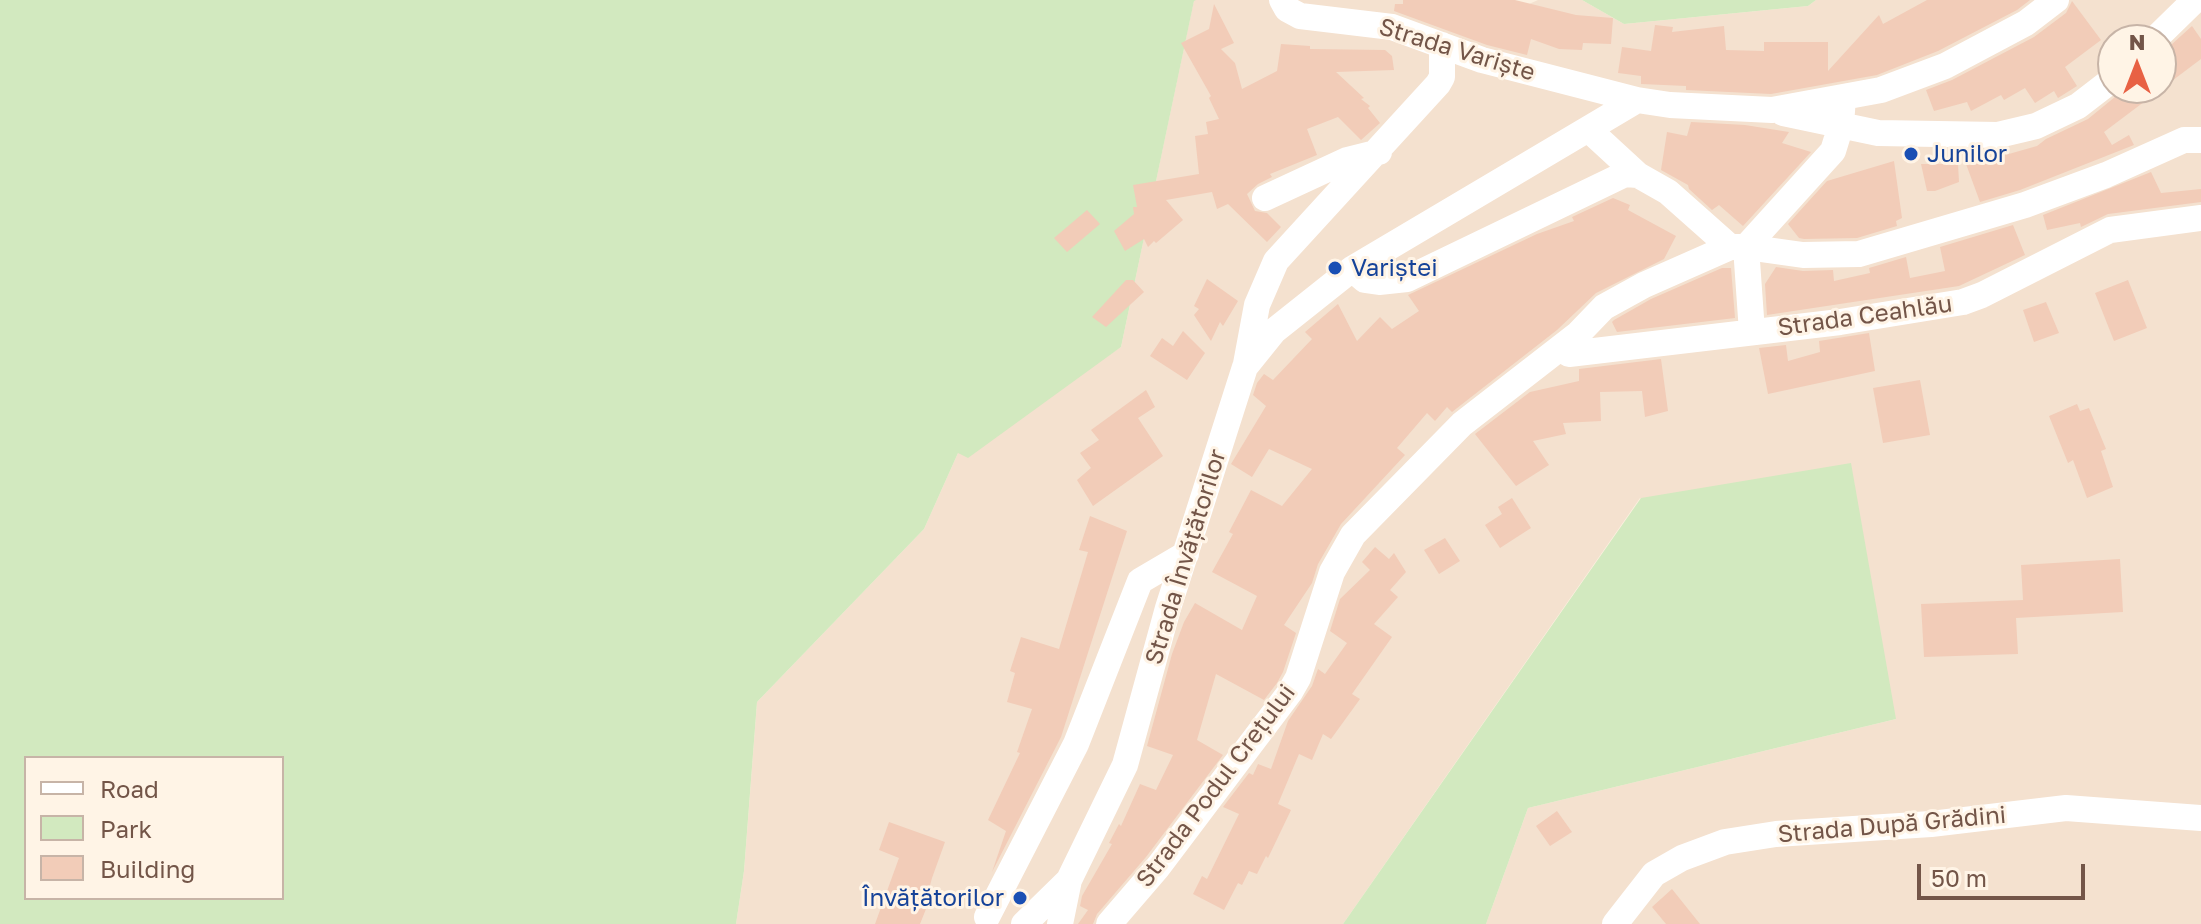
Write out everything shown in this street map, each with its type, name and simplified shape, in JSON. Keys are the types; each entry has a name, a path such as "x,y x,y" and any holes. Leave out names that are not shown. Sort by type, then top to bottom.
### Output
{"street":[{"name":"Strada Variște","path":"1282,0 1287,9 1300,16 1377,24 1482,60 1637,100 1670,105 1772,110"},
{"path":"1772,110 1881,90 1945,66 2026,23 2056,0"},
{"path":"2170,24 2195,0"},
{"path":"1245,367 1257,305 1276,261 1438,84 1442,77 1442,45"},
{"path":"1772,110 1878,133 1998,135 2036,126 2078,106 2097,91"},
{"path":"1841,125 1843,97"},
{"name":"Strada Învățătorilor","path":"1060,924 1069,880 1125,765 1186,554 1245,367 1274,331 1352,269 1637,100"},
{"name":"Strada Podul Crețului","path":"1109,924 1158,867 1294,685 1332,572 1353,535 1462,424 1578,334 1604,307 1644,285 1738,247 1833,151 1841,125"},
{"path":"1588,129 1638,175 1668,192 1738,247 1803,255 1859,254 2025,205 2106,175 2184,140 2201,140"},
{"path":"1265,198 1347,160 1379,152"},
{"path":"1352,269 1365,280 1407,279 1625,174 1638,175"},
{"name":"Strada Ceahlău","path":"1569,354 1840,322 1963,302 2110,230 2201,218"},
{"name":"Strada Ceahlău","path":"1738,247 1752,332"},
{"path":"987,917 1076,744 1140,581 1186,554"},
{"name":"Strada După Grădini","path":"1615,924 1654,874 1682,858 1725,842 1776,834 1931,824 2066,808 2201,818"},
{"name":"Strada Învățătorilor","path":"1024,924 1069,880"}],"shaded area":[{"path":"1194,0 1503,0 1520,8 1538,0 1582,0 1624,24 1808,6 1816,0 2201,0 2201,924 1486,924 1528,808 1896,719 1640,498 1343,924 736,924 744,871 757,702 924,529 958,453 1121,347"}],"green space":[{"path":"0,0 1196,0 1121,347 968,458 958,453 924,529 757,702 744,871 736,924 0,924"},
{"path":"1582,0 1816,0 1808,6 1624,24"},
{"path":"1851,463 1896,719 1528,808 1486,924 1343,924 1641,498"}],"building":[{"path":"1403,0 1515,0 1576,15 1613,18 1611,44 1583,43 1582,50 1559,49 1531,39 1527,55 1487,45 1394,11 1395,4 1403,4"},
{"path":"1927,0 2030,0 2017,10 1938,51 1877,75 1771,94 1686,90 1686,86 1641,84 1641,76 1618,73 1622,47 1651,51 1655,25 1673,27 1672,32 1724,26 1726,50 1764,51 1764,42 1828,42 1828,71 1879,15 1883,24"},
{"path":"2072,1 2097,35 2097,43 2065,67 2077,86 2058,98 2054,91 2035,103 2025,88 2004,100 2001,95 1971,111 1967,102 1934,111 1926,90 1952,80 2034,37 2066,13"},
{"path":"1214,4 1234,43 1221,49 1235,63 1242,89 1277,71 1281,44 1310,46 1310,49 1385,50 1392,56 1394,70 1336,72 1364,98 1361,99 1370,106 1368,108 1380,123 1361,140 1338,117 1307,129 1317,155 1270,174 1272,177 1247,194 1255,211 1267,213 1281,227 1267,242 1228,204 1217,209 1212,192 1166,200 1183,220 1156,243 1154,241 1148,247 1144,239 1125,251 1114,231 1134,214 1133,207 1137,207 1133,185 1199,174 1195,136 1208,134 1206,122 1219,119 1209,98 1211,96 1181,43 1209,29"},
{"path":"2192,26 2201,39 2201,59 2177,77 2177,40"},
{"path":"2106,104 2141,104 2104,132 2112,145 2129,135 2134,145 2020,190 1980,202 1966,164 1983,157 1984,161 2037,146 2088,119"},
{"path":"1691,122 1745,125 1789,132 1782,143 1811,152 1743,226 1719,205 1712,210 1688,185 1661,170 1667,132 1687,136"},
{"path":"1894,161 1902,218 1896,221 1897,226 1857,238 1804,239 1799,238 1788,224 1827,181"},
{"path":"1921,164 1958,164 1959,182 1927,191"},
{"path":"2151,172 2161,193 2201,189 2201,202 2108,214 2081,227 2080,223 2047,230 2043,215"},
{"path":"1613,198 1630,205 1628,210 1676,236 1664,259 1596,293 1557,330 1452,412 1447,407 1435,421 1427,413 1397,448 1405,455 1341,524 1318,564 1312,583 1284,625 1296,633 1277,683 1264,700 1216,674 1197,740 1223,755 1146,857 1097,914 1093,924 1078,924 1088,910 1080,906 1082,896 1112,844 1109,843 1119,824 1121,826 1140,784 1156,790 1173,755 1147,746 1184,622 1195,603 1242,630 1257,596 1212,572 1233,534 1229,532 1251,490 1282,506 1312,469 1269,449 1252,477 1231,464 1266,406 1253,395 1257,383 1264,374 1273,380 1312,339 1305,332 1338,304 1357,341 1380,317 1392,329 1419,311 1408,295 1537,234 1574,221 1572,217"},
{"path":"1087,210 1100,224 1067,252 1054,238"},
{"path":"2013,225 2025,255 1959,286 1767,315 1765,284 1776,267 1803,271 1833,270 1834,281 1870,273 1869,268 1906,257 1910,278 1945,271 1940,247"},
{"path":"1722,268 1731,268 1735,318 1617,332 1612,322 1614,320 1651,299"},
{"path":"1207,279 1238,301 1223,326 1220,322 1211,341 1194,315 1199,309 1194,306"},
{"path":"1126,280 1133,280 1144,292 1106,327 1092,317"},
{"path":"2128,280 2147,328 2114,341 2095,293"},
{"path":"2046,302 2059,333 2034,342 2023,310"},
{"path":"1183,331 1205,353 1187,380 1150,356 1162,338 1173,346"},
{"path":"1869,333 1875,371 1768,394 1759,348 1786,345 1788,361 1820,352 1819,341"},
{"path":"1661,359 1668,411 1645,417 1642,391 1600,392 1601,421 1563,423 1566,434 1533,441 1549,465 1516,486 1475,434 1530,392 1579,381 1579,369"},
{"path":"1920,380 1930,435 1883,443 1873,388"},
{"path":"1146,390 1155,407 1138,418 1163,456 1093,506 1077,480 1091,468 1080,453 1099,440 1091,430"},
{"path":"2077,404 2080,411 2089,408 2106,449 2101,451 2113,487 2087,498 2073,460 2068,463 2049,416"},
{"path":"1512,498 1531,528 1500,548 1485,525 1502,514 1498,507"},
{"path":"1090,516 1127,531 1061,737 992,872 1006,831 988,820 1020,753 1017,752 1032,709 1007,702 1015,673 1010,671 1021,637 1059,649 1088,552 1079,550"},
{"path":"1445,538 1460,561 1439,574 1424,550"},
{"path":"1375,547 1389,559 1394,553 1406,572 1390,590 1398,597 1374,624 1392,637 1352,694 1360,699 1331,739 1323,734 1312,760 1299,754 1278,804 1291,810 1268,858 1266,856 1257,874 1249,871 1242,885 1238,883 1224,910 1193,894 1202,876 1207,879 1239,814 1223,807 1249,773 1253,775 1258,764 1271,769 1288,721 1312,686 1318,669 1325,674 1347,643 1330,631 1340,599 1370,570 1362,562"},
{"path":"2120,559 2123,612 2016,618 2018,654 1924,657 1921,604 2023,600 2021,565"},
{"path":"1557,811 1572,832 1550,846 1536,826"},
{"path":"889,822 945,842 920,924 875,924 899,858 879,850"},
{"path":"1672,889 1700,924 1666,924 1652,907"}],"place":[{"name":"Junilor","path":"1911,154"},
{"name":"Variștei","path":"1335,268"},
{"name":"Învățătorilor","path":"1020,898"}]}
